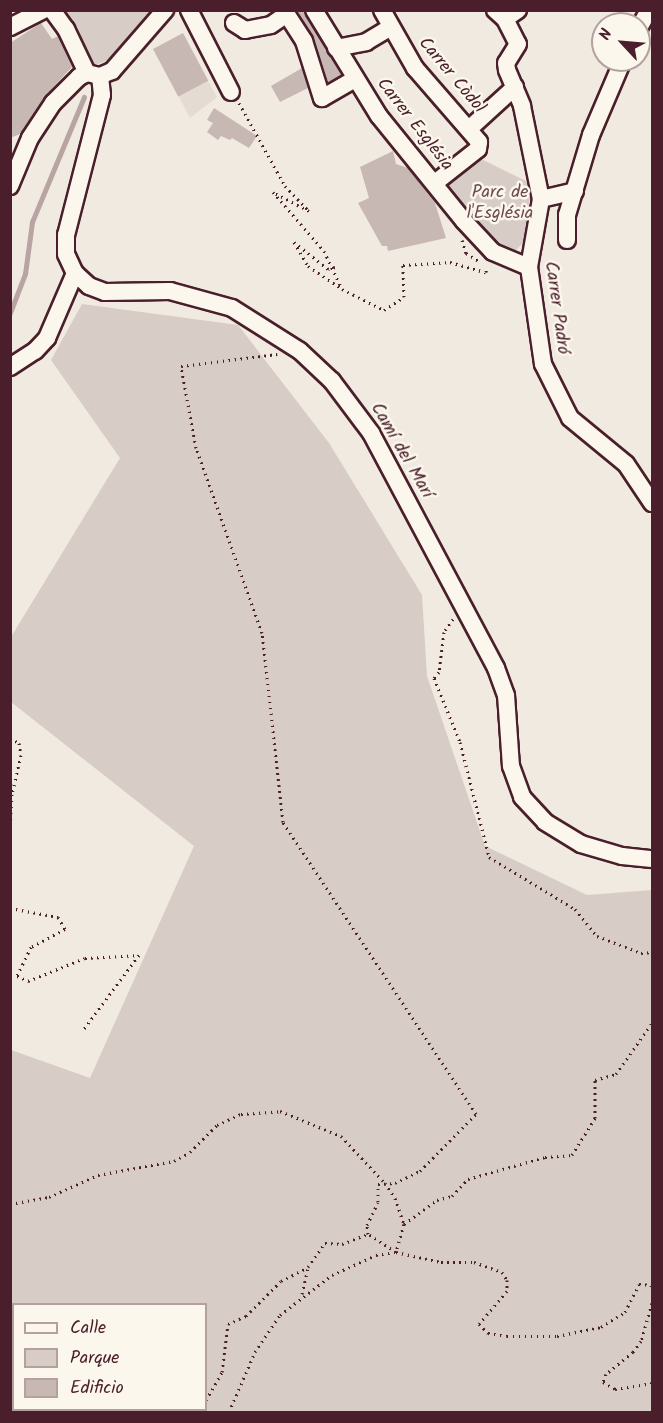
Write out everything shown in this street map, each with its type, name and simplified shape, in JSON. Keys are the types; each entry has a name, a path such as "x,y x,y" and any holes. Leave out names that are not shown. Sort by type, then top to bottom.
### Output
{"street":[{"path":"10,27 44,10"},
{"path":"10,367 35,351 47,338 75,273 66,254 66,235 102,95 94,74 66,28 52,10"},
{"path":"10,186 16,151 53,103 94,74 112,71 165,10"},
{"path":"189,10 231,92"},
{"name":"Carrer Església","path":"314,10 355,79 396,138 472,231 493,252 529,267"},
{"name":"Carrer Còdol","path":"382,10 415,68 470,128 479,142 478,149 435,183"},
{"path":"234,22 244,30 271,25 286,12 304,41 324,99 355,79"},
{"path":"506,13 518,44 506,63 515,87 541,199 575,191"},
{"path":"336,48 366,42 391,27"},
{"name":"Carrer Padró","path":"567,240 567,215 591,135 618,72"},
{"path":"470,128 515,87"},
{"name":"Carrer Padró","path":"541,199 529,267 543,364 559,400 578,426 626,464 652,503"},
{"name":"Camí del Marí","path":"75,273 89,286 105,292 170,291 213,301 252,319 300,351 360,414 463,605 506,695 511,766 528,806 550,826 581,843 622,856 652,859"}],"path":[{"path":"231,92 285,186 309,211 273,192 335,267 342,289"},
{"path":"335,267 328,268 294,242 308,266 342,289 384,310 404,297 403,265 450,262 486,272 487,267 463,248 463,236 472,231"},
{"path":"300,351 181,366 196,448 262,633 283,822 476,1114 420,1172 392,1183 385,1183 376,1190 378,1202 367,1225 368,1234"},
{"path":"463,605 444,632 439,672 434,678 460,742 489,857 575,909 597,936 641,953 652,952"},
{"path":"10,738 20,743 21,755 12,794 10,831"},
{"path":"10,908 58,917 65,928 31,947 17,976 28,981 85,958 139,955 82,1030"},
{"path":"396,1252 404,1224 437,1200 452,1196 468,1179 545,1157 572,1155 595,1118 595,1080 616,1074 652,1023"},
{"path":"10,1204 49,1197 98,1175 174,1161 190,1152 217,1125 241,1114 280,1111 341,1136 385,1183 404,1224"},
{"path":"389,1190 392,1183"},
{"path":"368,1234 396,1252 441,1262 474,1262 502,1272 507,1290 479,1323 488,1333 557,1335 601,1328 625,1312 639,1284 651,1285 652,1290"},
{"path":"302,1294 308,1267 325,1243 342,1244 368,1234"},
{"path":"229,1413 262,1338 302,1294 360,1260 396,1252"},
{"path":"207,1398 222,1372 228,1324 246,1316 281,1281 308,1267"},
{"path":"652,1303 650,1320 633,1352 606,1374 603,1382 615,1389 652,1383"}],"shaded area":[{"path":"208,81 217,97 190,118 179,97"}],"green space":[{"path":"61,11 158,11 114,58 92,66 78,28"},
{"name":"Parc de l'Església","path":"479,158 532,184 523,243 513,253 505,252 486,236 446,185 446,180"},
{"path":"82,304 238,325 329,443 422,595 427,676 485,846 587,895 652,890 652,1412 74,1412 72,1411 207,1411 207,1303 12,1303 12,1340 11,1050 90,1078 194,846 11,702 11,637 120,458 51,360"}],"building":[{"path":"297,10 304,10 341,75 328,82 314,38"},
{"path":"41,23 52,39 58,36 72,67 44,97 20,134 10,138 10,43"},
{"path":"183,33 208,81 178,97 153,49"},
{"path":"302,68 308,88 280,102 271,86"},
{"path":"214,108 257,136 249,148 232,138 230,140 221,136 218,140 207,132 213,123 207,120"},
{"path":"393,151 396,164 408,168 435,203 446,238 388,251 387,246 382,246 358,203 369,198 360,167"}],"waterway":[{"path":"10,313 25,274 32,222 84,97"}]}
